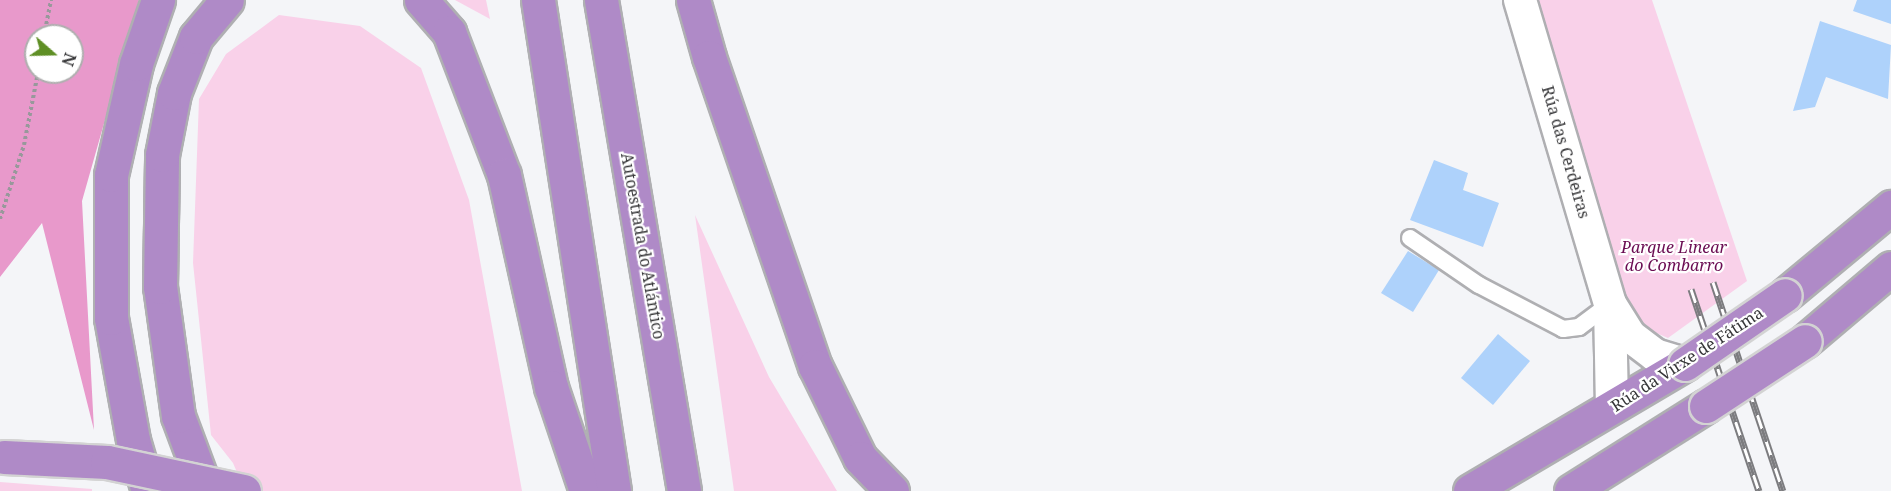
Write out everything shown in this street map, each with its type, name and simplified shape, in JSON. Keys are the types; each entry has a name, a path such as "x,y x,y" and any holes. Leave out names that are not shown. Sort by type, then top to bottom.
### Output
{"highway":[{"path":"148,491 133,441 111,318 111,175 136,64 158,0"},
{"path":"206,491 178,416 160,287 162,155 174,93 196,38 227,0"},
{"path":"422,0 449,32 504,175 551,387 586,491"},
{"path":"538,0 614,491"},
{"name":"Autoestrada do Atlántico","path":"601,0 684,491"},
{"path":"693,0 709,57 815,366 860,458 892,491"},
{"name":"Rúa da Virxe de Fátima","path":"1470,491 1685,364 1785,295 1891,207"},
{"path":"1585,488 1805,341 1891,268"},
{"path":"2,457 107,462 244,491"}],"street":[{"name":"Rúa das Cerdeiras","path":"1520,0 1610,304 1612,408"},
{"name":"Rúa das Cerdeiras","path":"1610,304 1630,336 1654,355 1685,364"}],"lane":[{"path":"1410,238 1479,285 1563,329 1579,327 1610,304"}],"path":[{"path":"46,24 51,0"},
{"path":"0,219 24,145 36,84"}],"green space":[{"path":"455,0 486,0 490,19"},
{"name":"Parque Linear do Combarro","path":"1525,0 1652,0 1747,281 1668,338 1647,329 1625,307"},
{"path":"279,15 360,26 421,68 469,200 522,491 245,491 233,463 211,435 193,263 199,99 226,54"},
{"path":"695,215 769,377 837,491 734,491"},
{"path":"0,482 92,489 92,491 0,491"}],"shaded area":[{"path":"0,0 139,0 82,201 94,430 42,223 0,277"}],"building":[{"path":"1857,0 1891,0 1891,24 1853,11"},
{"path":"1820,21 1891,45 1888,99 1826,77 1815,107 1793,111"},
{"path":"1434,160 1468,173 1463,190 1499,203 1483,247 1410,220"},
{"path":"1408,251 1439,270 1413,312 1381,293"},
{"path":"1498,334 1530,361 1493,405 1461,378"}],"railway":[{"path":"1713,282 1783,491"},
{"path":"1691,289 1759,491"}]}
